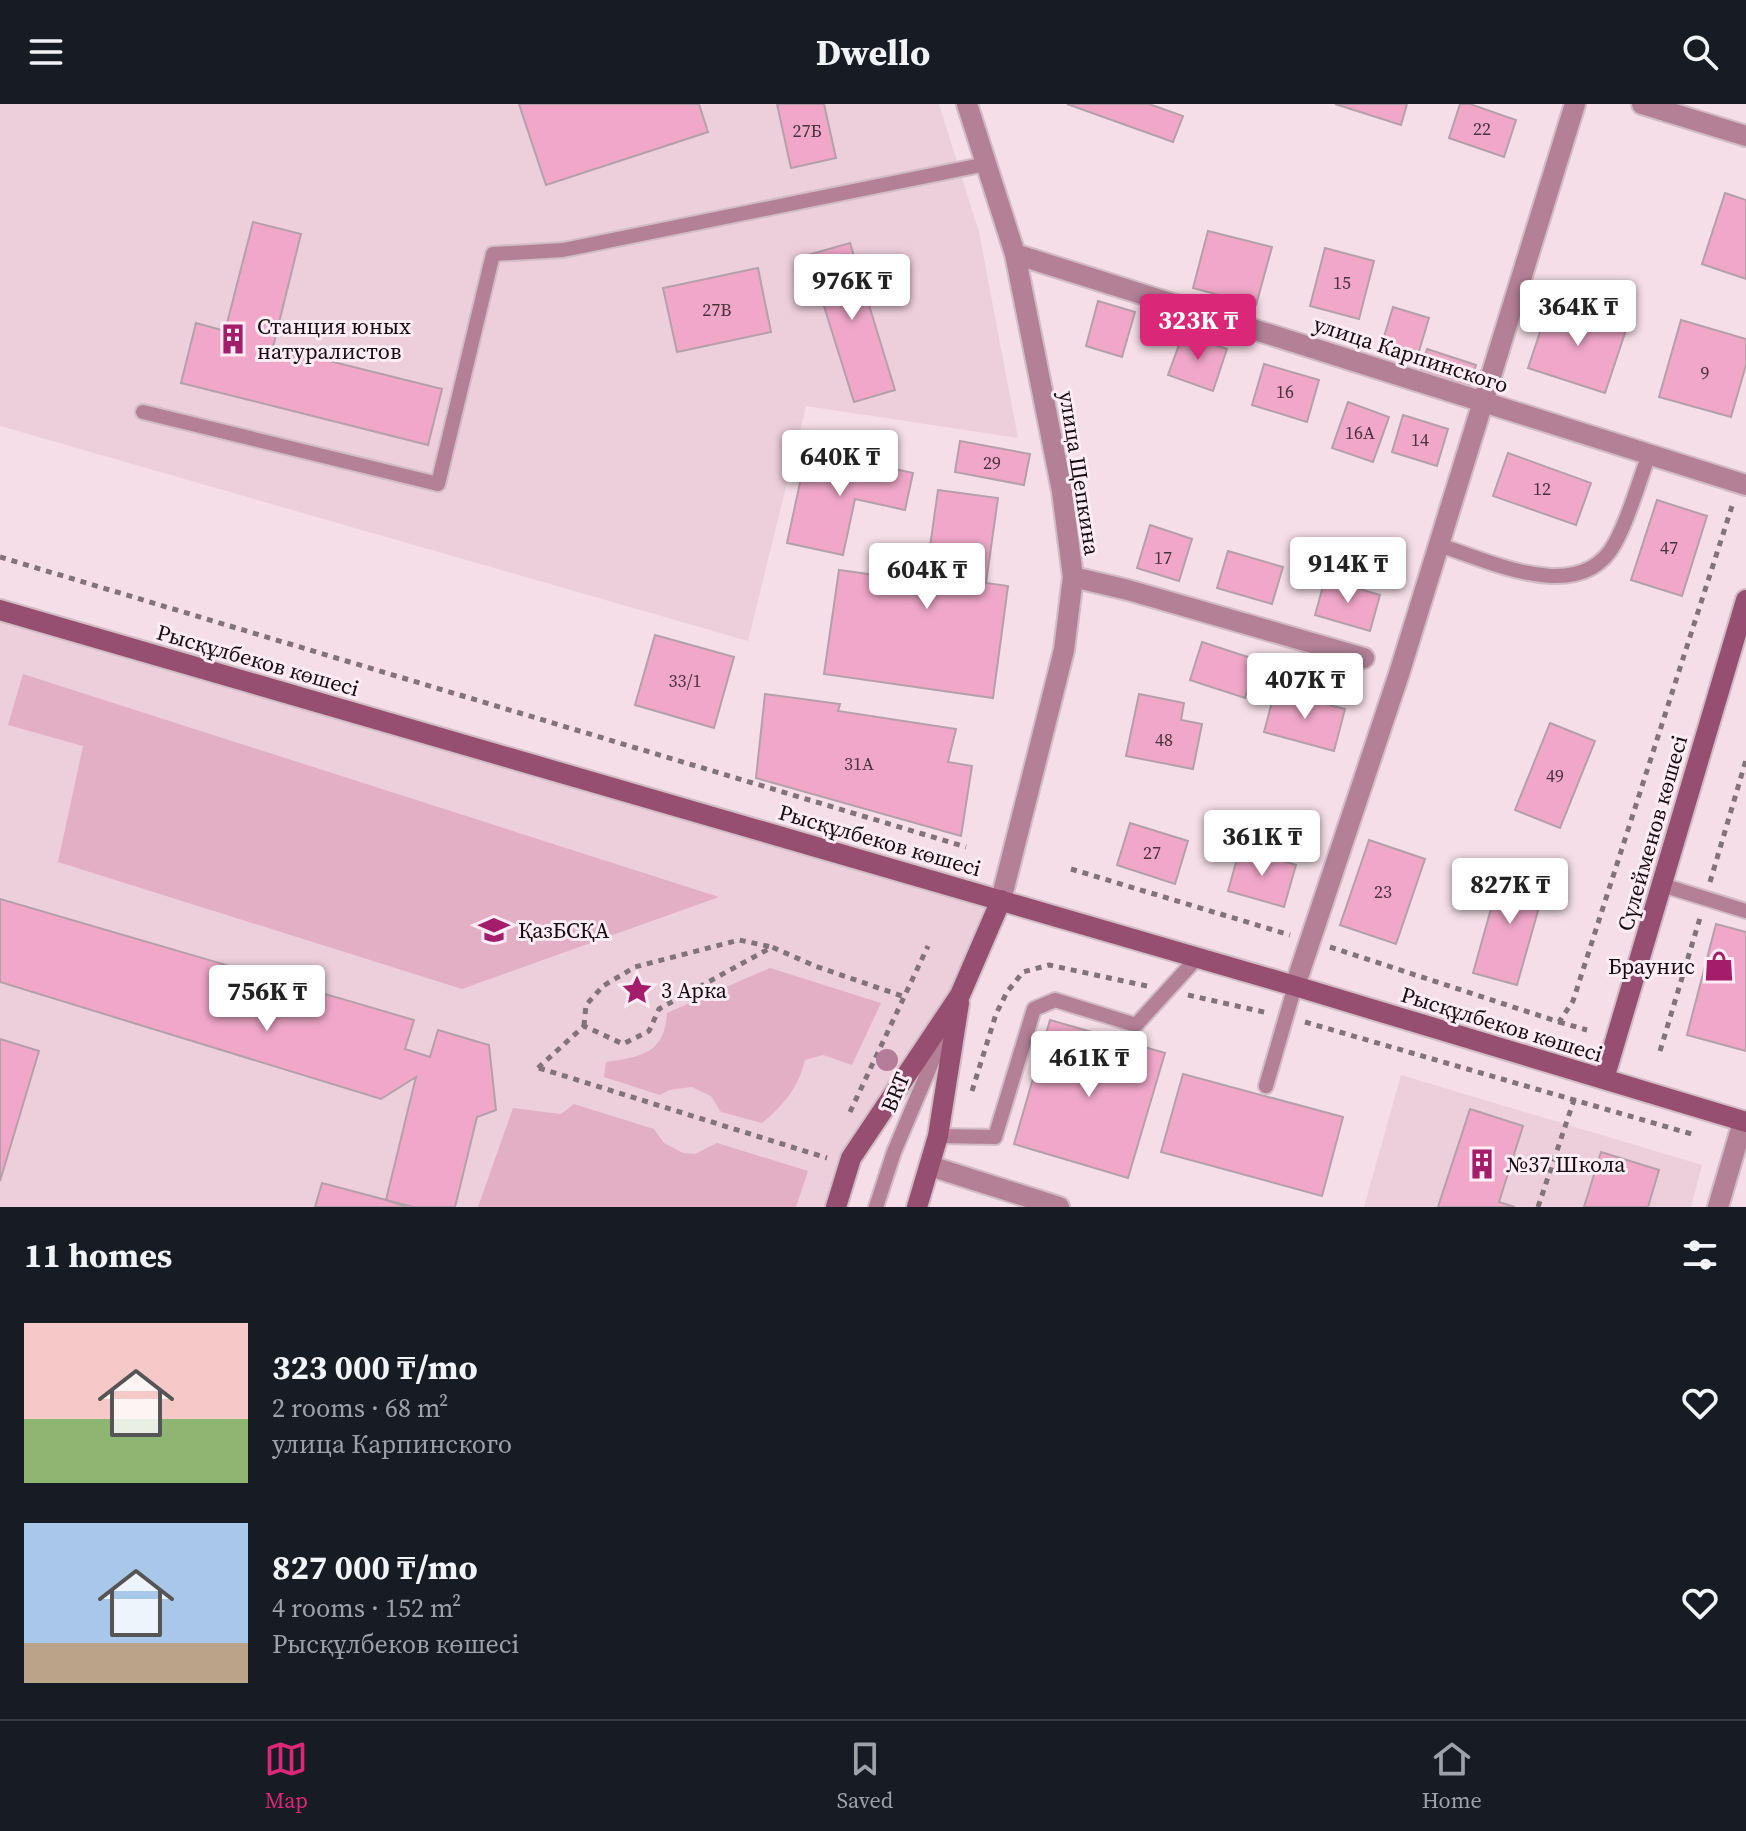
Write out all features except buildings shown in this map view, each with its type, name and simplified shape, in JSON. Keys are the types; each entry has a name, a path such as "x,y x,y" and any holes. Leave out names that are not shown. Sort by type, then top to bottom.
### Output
{"street":[{"name":"улица Щепкина","path":"967,104 1015,254 1062,491 1073,577 1064,650 1001,900"},
{"path":"1295,986 1399,674 1575,104"},
{"path":"1642,104 1746,136"},
{"name":"улица Карпинского","path":"1015,254 1743,484"},
{"path":"1073,577 1364,658"},
{"name":"Сүлейменов көшесі","path":"1604,1079 1746,600"},
{"name":"Рысқұлбеков көшесі","path":"1,614 1001,900 1745,1122"},
{"path":"836,1207 851,1158 960,995 1001,900"},
{"path":"917,1207 938,1136 960,995"},
{"path":"1718,1207 1745,1122"},
{"path":"930,1166 1059,1207"}],"lane":[{"path":"143,412 438,484 493,254 563,250 986,164"},
{"path":"1439,545 1544,577 1570,577 1597,565 1615,544 1649,455"},
{"path":"1662,885 1746,911"},
{"path":"938,1136 995,1137 1034,1009 1055,1000 1136,1025 1197,958"},
{"path":"1266,1086 1295,986"},
{"name":"BRT","path":"876,1207 894,1152 960,995"}],"path":[{"path":"1559,1022 1573,1001 1743,484"},
{"path":"0,557 966,847"},
{"path":"1071,869 1308,940 1587,1030"},
{"path":"832,1160 538,1068 584,1026 586,1005 603,986 635,967 739,940 772,947 815,966 905,997"},
{"path":"848,1116 928,946"},
{"path":"584,1026 623,1044 649,1031 659,1009 772,947"},
{"path":"1538,1207 1582,1073"},
{"path":"829,1168 835,1150"}],"shaded area":[{"path":"0,104 939,104 979,232 1018,438 806,406 748,641 0,426"},
{"name":"ҚазБСҚА","path":"0,610 1001,900 960,995 851,1158 836,1207 0,1207"},
{"path":"23,674 719,897 462,989 58,862 83,746 8,725"},
{"path":"770,968 881,1003 852,1065 823,1055 805,1060 789,1095 762,1123 721,1112 711,1096 692,1087 669,1090 660,1095 604,1077 606,1062 640,1055 656,1045 665,1027 667,1013"},
{"path":"1401,1075 1702,1165 1691,1207 1364,1207"},
{"path":"574,1104 654,1129 664,1143 683,1153 695,1154 717,1143 808,1171 796,1207 478,1207 513,1108 561,1114"}],"place":[{"name":"Станция юных натуралистов","path":"233,339"},
{"name":"ҚазБСҚА","path":"494,930"},
{"name":"Браунис","path":"1719,966"},
{"name":"3 Арка","path":"637,990"},
{"name":"№37 Школа","path":"1482,1164"}]}
